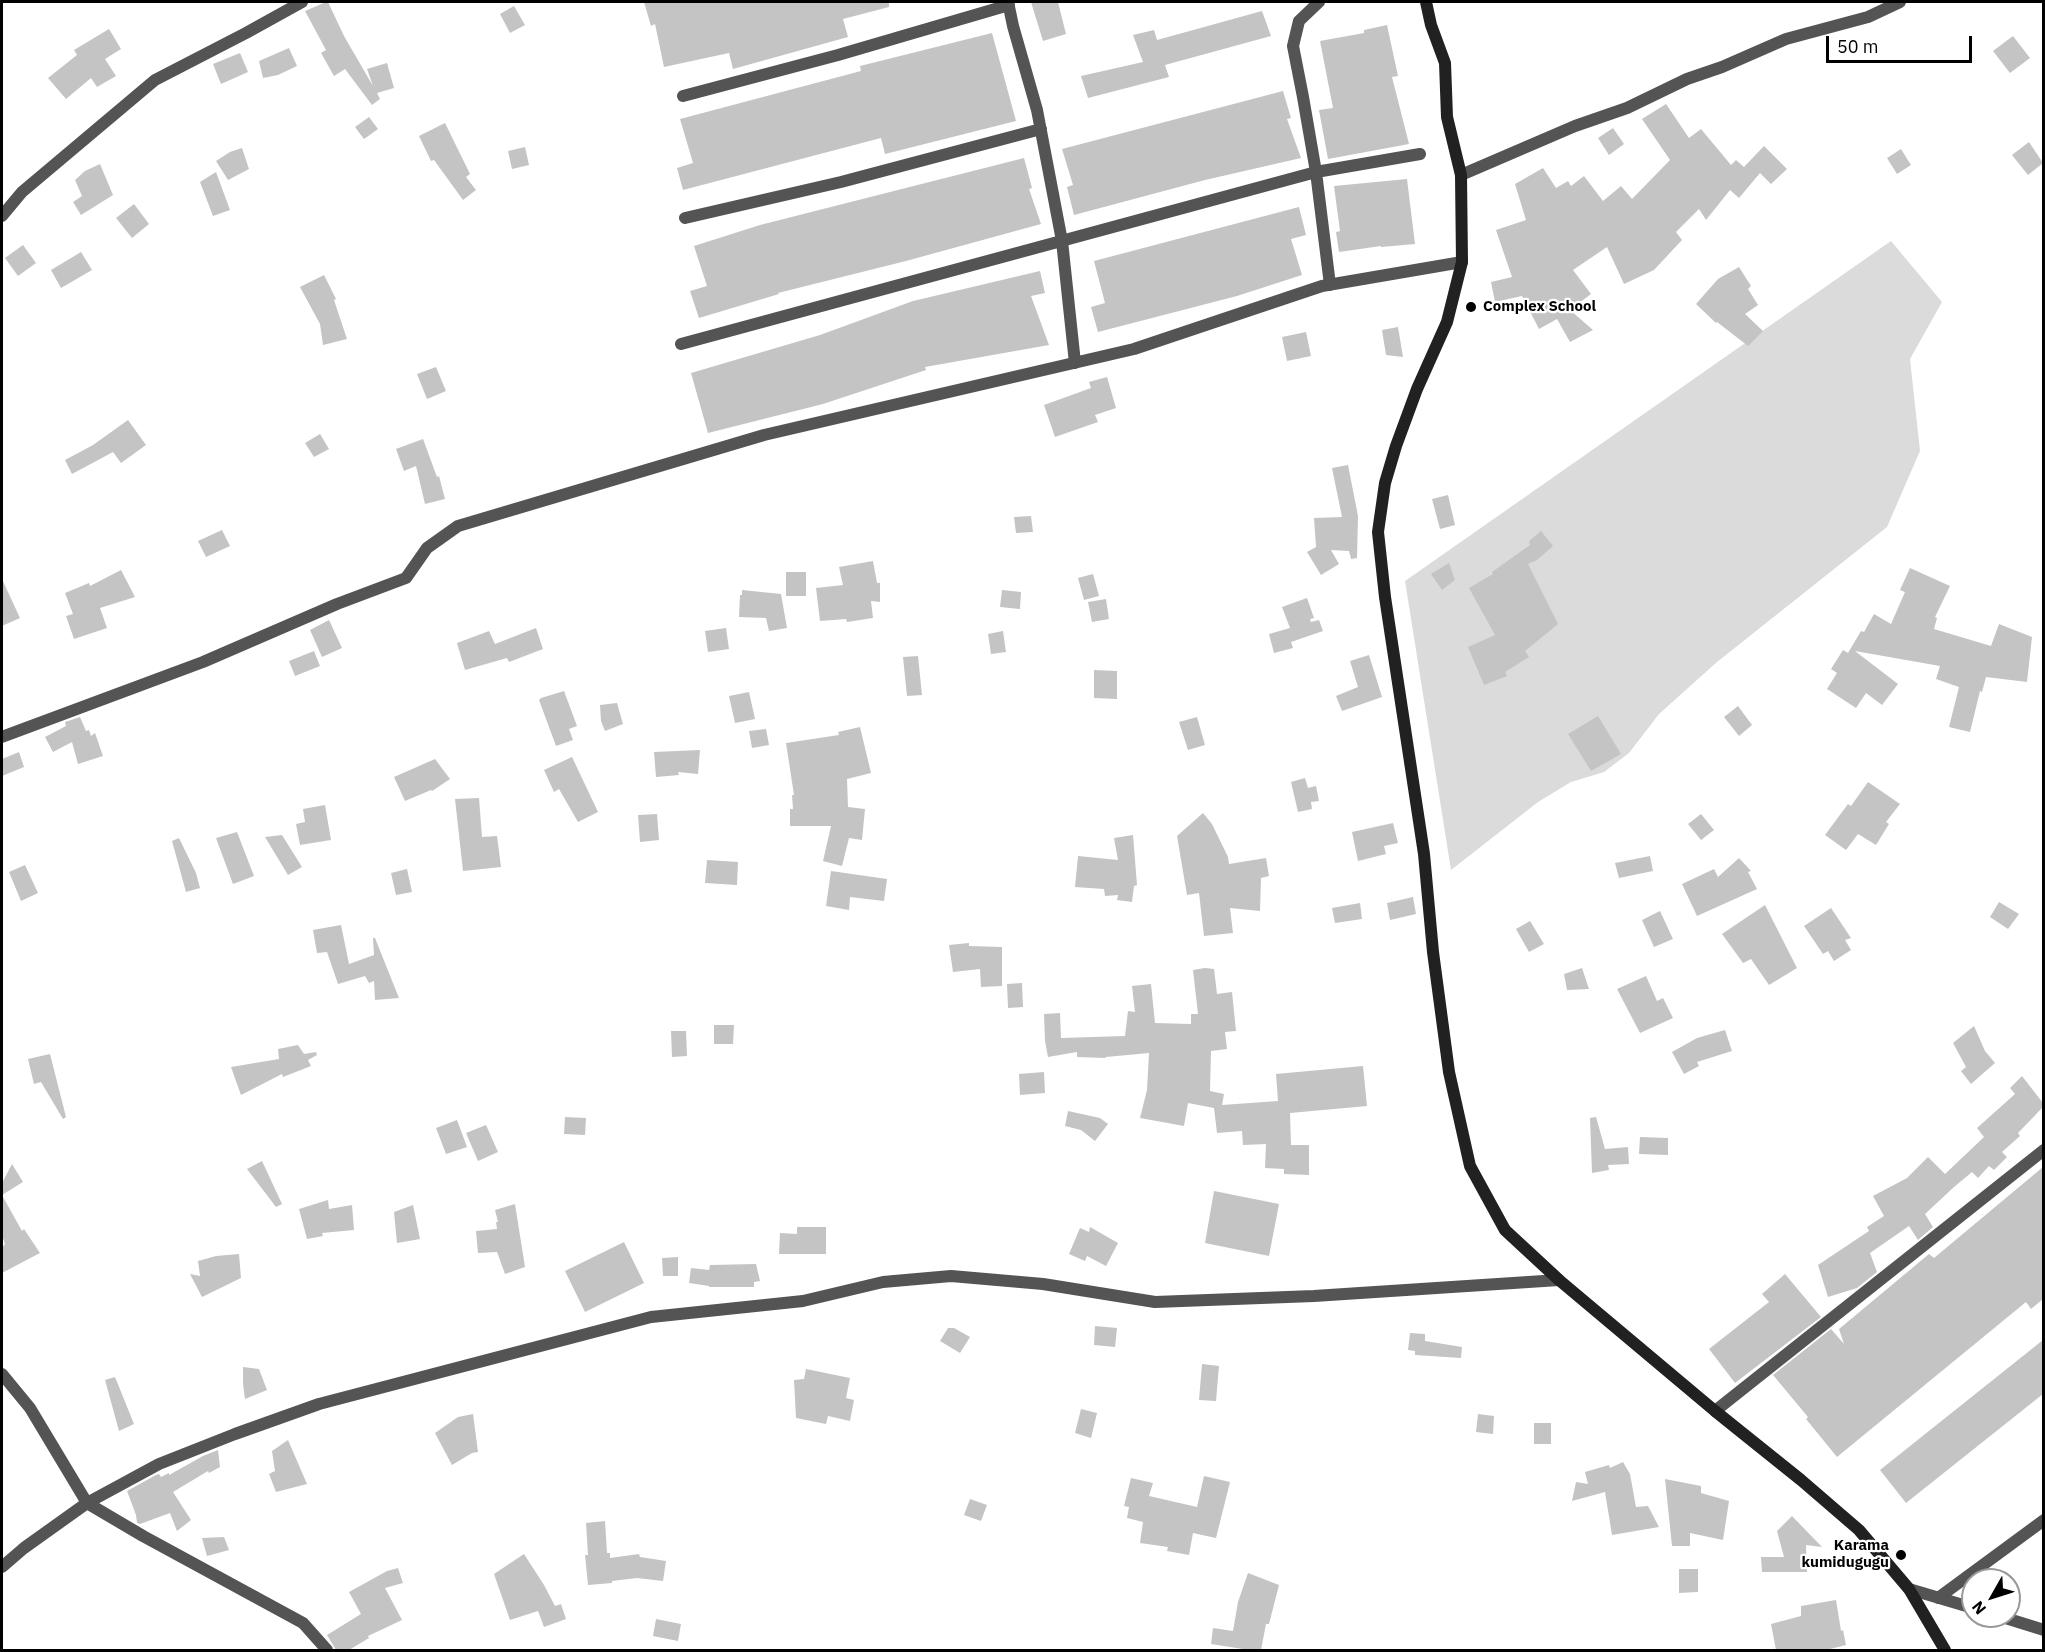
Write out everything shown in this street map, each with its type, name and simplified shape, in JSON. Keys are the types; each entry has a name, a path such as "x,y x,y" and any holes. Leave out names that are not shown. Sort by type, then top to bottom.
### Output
{"main road":[{"path":"1426,2 1431,25 1445,63 1446,117 1461,175 1462,262 1447,322 1417,389 1396,446 1385,483 1378,532 1385,597 1424,854 1433,952 1449,1072 1470,1166 1505,1230 1558,1281 1859,1530 1910,1589 1945,1650"}],"street":[{"path":"2,216 22,192 155,80 302,2"},
{"path":"1320,2 1299,21 1293,46 1316,172 1330,285"},
{"path":"1461,175 1575,126 1627,108 1687,79 1722,67 1786,39 1868,17 1900,2"},
{"path":"683,96 838,55 1009,3 1012,26 1037,110 1062,241 1075,363"},
{"path":"685,218 841,182 1041,129"},
{"path":"681,344 1316,172 1420,154"},
{"path":"2,736 203,662 337,604 406,578 427,548 459,526 764,435 1134,349 1330,285 1462,262"},
{"path":"1714,1411 2043,1150"},
{"path":"2,1566 87,1503 159,1464 235,1434 319,1404 651,1317 802,1301 883,1282 951,1276 1043,1284 1155,1302 1314,1296 1558,1281"},
{"path":"2,1374 30,1408 87,1503 303,1623 327,1650"},
{"path":"1938,1598 2043,1520"},
{"path":"1910,1589 1961,1605"},
{"path":"2021,1623 2043,1630"}],"shaded area":[{"path":"1891,241 1942,302 1910,359 1920,451 1887,527 1717,662 1659,714 1629,753 1604,772 1571,782 1538,802 1451,870 1405,581"}],"building":[{"path":"326,2 373,86 367,69 387,63 394,88 377,93 380,99 372,105 345,69 334,76 321,53 326,50 305,11"},
{"path":"644,2 889,2 889,7 843,19 848,37 733,69 729,53 664,67 655,24 651,26"},
{"path":"1031,2 1058,2 1066,34 1043,41"},
{"path":"514,6 525,25 510,33 500,14"},
{"path":"1262,11 1271,36 1165,65 1169,77 1088,98 1081,76 1143,62 1133,35 1154,30 1157,40"},
{"path":"1387,25 1398,76 1392,77 1409,144 1328,159 1319,110 1333,108 1320,41 1364,33 1364,30"},
{"path":"109,29 121,49 105,59 116,76 97,87 91,78 66,99 48,78 77,55 74,50"},
{"path":"992,33 1016,121 885,154 881,138 683,190 677,168 693,163 680,119 861,71 860,66"},
{"path":"2013,36 2030,58 2010,73 1993,51"},
{"path":"289,48 297,66 278,75 263,78 259,61"},
{"path":"240,53 248,72 221,84 213,64"},
{"path":"1283,91 1291,118 1287,119 1301,158 1205,180 1074,215 1067,187 1073,185 1062,149"},
{"path":"1666,104 1689,138 1701,129 1731,165 1736,160 1744,167 1764,146 1787,169 1771,184 1760,173 1739,198 1730,190 1706,220 1699,209 1676,232 1682,240 1654,270 1624,284 1607,247 1573,270 1591,294 1570,310 1593,330 1570,342 1557,319 1539,329 1522,296 1495,302 1491,282 1512,277 1496,230 1526,220 1515,184 1543,168 1556,188 1568,181 1571,186 1584,176 1603,201 1621,186 1632,199 1670,160 1642,119"},
{"path":"369,117 378,129 364,139 355,127"},
{"path":"445,123 470,174 466,177 476,190 463,200 434,160 431,161 419,136"},
{"path":"1613,128 1624,144 1609,155 1598,138"},
{"path":"2029,142 2043,163 2028,175 2012,155"},
{"path":"525,147 529,165 512,169 508,151"},
{"path":"242,148 249,169 228,180 216,161"},
{"path":"1901,149 1911,165 1897,174 1887,158"},
{"path":"1024,158 1032,188 1029,189 1041,224 778,293 699,318 690,291 707,286 694,246 760,225"},
{"path":"100,164 113,195 81,215 73,202 82,196 75,180 85,171"},
{"path":"216,172 230,210 213,216 200,182"},
{"path":"1407,179 1415,244 1339,252 1336,232 1340,231 1334,186"},
{"path":"134,204 149,224 132,238 116,218"},
{"path":"1299,207 1306,235 1291,239 1302,275 1237,296 1098,332 1091,307 1105,303 1094,261"},
{"path":"23,245 36,263 18,276 5,258"},
{"path":"81,252 92,270 61,288 51,270"},
{"path":"1739,267 1751,286 1748,289 1758,305 1745,314 1763,331 1748,346 1716,323 1696,304 1718,279"},
{"path":"1040,271 1045,293 1031,296 1049,345 925,367 926,370 823,404 708,433 691,373 820,335 913,301"},
{"path":"324,275 336,299 334,300 347,339 323,345 320,324 300,287"},
{"path":"1398,327 1403,357 1386,355 1382,330"},
{"path":"1306,332 1311,356 1287,361 1282,337"},
{"path":"436,367 446,391 427,399 417,374"},
{"path":"1107,377 1116,408 1095,415 1098,422 1055,437 1044,405 1091,388 1089,382"},
{"path":"128,420 146,445 121,463 113,452 72,474 65,460 93,445"},
{"path":"320,434 329,449 314,457 305,443"},
{"path":"423,439 437,477 439,476 445,499 425,504 416,466 404,471 396,449"},
{"path":"1348,465 1358,516 1357,558 1351,559 1349,551 1331,550 1339,564 1321,575 1307,552 1316,547 1314,518 1342,517 1332,468"},
{"path":"1448,495 1455,525 1440,529 1432,499"},
{"path":"1031,516 1033,532 1016,533 1014,517"},
{"path":"222,530 230,546 206,557 198,541"},
{"path":"1541,531 1553,546 1537,560 1528,564 1558,624 1525,651 1529,657 1505,672 1507,676 1484,685 1468,647 1495,635 1469,588 1493,574 1492,572 1530,545 1529,541"},
{"path":"873,561 877,583 880,583 880,602 871,601 873,618 847,622 846,619 820,621 816,588 843,585 839,567"},
{"path":"1449,563 1455,580 1442,590 1431,574"},
{"path":"1910,568 1950,586 1935,617 1937,618 1934,629 1991,646 1999,624 2032,637 2027,682 1986,677 1982,692 1980,691 1970,732 1949,727 1959,687 1936,679 1940,666 1855,651 1898,684 1882,705 1866,693 1856,708 1827,689 1837,673 1831,669 1843,650 1848,653 1874,614 1891,624 1905,592 1900,590"},
{"path":"121,570 135,597 100,608 107,628 74,639 66,616 73,614 65,593 89,583 90,586"},
{"path":"786,572 806,572 806,596 786,596"},
{"path":"1093,574 1099,596 1084,600 1078,578"},
{"path":"2,579 20,618 2,626"},
{"path":"742,590 781,594 787,628 769,631 766,618 739,617"},
{"path":"1002,590 1021,592 1020,609 1000,607"},
{"path":"1307,598 1314,618 1310,619 1311,622 1319,620 1323,631 1291,642 1293,648 1274,653 1269,634 1290,628 1282,607"},
{"path":"1106,599 1109,619 1092,622 1088,602"},
{"path":"329,620 342,648 322,657 310,630"},
{"path":"536,628 543,649 509,662 507,658 465,670 457,643 489,631 495,644"},
{"path":"726,628 729,649 708,652 705,631"},
{"path":"1003,631 1006,652 991,654 988,634"},
{"path":"314,651 320,666 295,676 289,661"},
{"path":"1369,655 1382,697 1342,711 1336,696 1358,687 1350,661"},
{"path":"918,656 922,695 907,696 903,657"},
{"path":"1094,670 1117,671 1117,699 1094,698"},
{"path":"564,691 577,726 569,729 573,740 556,746 539,700"},
{"path":"749,692 755,719 735,723 729,696"},
{"path":"617,703 623,724 605,731 601,721 600,705"},
{"path":"1738,706 1752,725 1739,736 1724,717"},
{"path":"1598,716 1621,754 1591,771 1568,734"},
{"path":"80,717 86,731 89,730 91,736 95,733 103,756 78,764 72,742 53,752 45,737 66,726 65,722"},
{"path":"1197,717 1205,745 1188,750 1179,722"},
{"path":"860,727 871,773 847,779 848,807 865,809 862,840 849,838 842,866 823,861 831,826 790,826 790,809 793,809 792,795 794,795 786,743 839,735 838,732"},
{"path":"766,729 769,745 752,748 749,731"},
{"path":"700,750 698,774 678,772 679,775 656,777 654,752"},
{"path":"19,752 24,767 2,776 2,759"},
{"path":"572,757 598,812 578,822 559,789 554,792 544,770"},
{"path":"435,759 450,779 432,791 405,801 394,777"},
{"path":"1305,778 1308,788 1316,786 1319,801 1311,802 1312,809 1298,812 1291,782"},
{"path":"1868,782 1900,804 1886,822 1889,824 1876,845 1858,834 1846,850 1825,835 1848,804 1851,806"},
{"path":"479,798 482,837 497,836 501,867 463,871 455,799"},
{"path":"325,805 331,840 300,845 296,824 305,822 303,809"},
{"path":"1203,813 1212,824 1228,857 1229,864 1266,858 1269,876 1261,878 1260,911 1230,908 1233,933 1204,936 1199,893 1187,895 1177,836"},
{"path":"657,814 659,840 640,842 638,815"},
{"path":"1701,814 1714,830 1701,840 1688,824"},
{"path":"1393,823 1398,843 1384,846 1386,854 1358,861 1352,832"},
{"path":"237,832 254,876 233,884 216,838"},
{"path":"282,835 302,867 288,875 265,837"},
{"path":"1133,835 1137,885 1134,886 1132,902 1117,900 1118,895 1105,896 1104,889 1075,887 1078,856 1118,860 1114,838"},
{"path":"179,838 196,873 200,888 186,892 172,841"},
{"path":"1650,856 1653,871 1619,878 1615,863"},
{"path":"1739,858 1751,871 1748,872 1757,889 1697,916 1682,884 1714,869 1718,877"},
{"path":"707,860 738,862 737,885 705,883"},
{"path":"25,865 38,893 21,901 9,872"},
{"path":"407,869 412,892 396,895 391,873"},
{"path":"831,871 887,879 884,901 850,897 849,910 826,906"},
{"path":"1413,897 1416,914 1390,920 1387,903"},
{"path":"1999,902 2019,914 2008,929 1990,917"},
{"path":"1360,903 1362,919 1335,923 1332,908"},
{"path":"1765,905 1797,968 1769,985 1751,959 1743,963 1722,934"},
{"path":"1831,908 1851,938 1845,940 1851,950 1834,961 1828,951 1823,954 1804,926"},
{"path":"1660,911 1673,939 1654,947 1642,920"},
{"path":"1530,921 1544,944 1529,952 1516,929"},
{"path":"341,925 349,964 374,955 373,938 375,938 399,998 375,1000 374,981 369,983 365,976 338,984 327,952 317,953 313,930"},
{"path":"969,943 969,946 1002,947 1002,986 981,987 980,969 953,972 949,945"},
{"path":"1582,968 1589,989 1567,990 1564,974"},
{"path":"1214,969 1217,994 1232,992 1236,1031 1225,1032 1227,1049 1211,1051 1210,1091 1224,1094 1222,1105 1278,1101 1276,1074 1363,1066 1367,1106 1290,1113 1291,1145 1309,1145 1309,1175 1284,1174 1284,1169 1265,1168 1266,1144 1243,1145 1242,1131 1217,1133 1214,1108 1188,1103 1184,1126 1140,1118 1147,1090 1149,1053 1105,1058 1077,1057 1077,1052 1048,1057 1044,1014 1060,1013 1061,1038 1125,1036 1128,1011 1135,1012 1132,986 1151,984 1155,1023 1191,1024 1191,1014 1198,1014 1193,970"},
{"path":"1646,976 1657,1001 1663,998 1673,1018 1640,1033 1617,989"},
{"path":"1022,983 1023,1007 1008,1008 1007,984"},
{"path":"714,1025 734,1025 733,1044 714,1044"},
{"path":"1974,1026 1985,1051 1995,1063 1971,1084 1961,1071 1966,1067 1953,1043"},
{"path":"1725,1030 1732,1051 1697,1062 1699,1066 1684,1074 1672,1052 1697,1038"},
{"path":"671,1031 686,1031 687,1056 672,1057"},
{"path":"298,1045 304,1054 316,1052 317,1055 308,1060 311,1066 283,1077 282,1074 241,1095 231,1067 279,1059 278,1049"},
{"path":"50,1054 66,1117 63,1119 41,1082 34,1084 28,1059"},
{"path":"1044,1072 1045,1093 1020,1095 1019,1074"},
{"path":"2022,1076 2043,1103 2043,1107 2018,1133 2020,1136 2002,1152 2007,1157 1994,1170 1989,1166 1978,1178 1972,1172 1925,1214 1933,1227 1918,1240 1909,1226 1870,1253 1877,1272 1857,1288 1828,1297 1818,1265 1869,1231 1867,1227 1884,1216 1873,1196 1907,1178 1928,1157 1945,1174 1984,1137 1977,1128 2015,1094 2010,1088"},
{"path":"1068,1111 1100,1118 1108,1124 1095,1141 1081,1130 1065,1126"},
{"path":"565,1117 586,1118 585,1135 564,1134"},
{"path":"1596,1117 1605,1149 1628,1147 1629,1164 1608,1165 1609,1170 1592,1173 1590,1118"},
{"path":"457,1120 467,1147 446,1154 436,1128"},
{"path":"486,1125 498,1152 478,1161 466,1133"},
{"path":"1640,1137 1668,1138 1668,1155 1639,1154"},
{"path":"262,1161 282,1204 276,1207 247,1169"},
{"path":"12,1164 23,1182 2,1195 2,1183"},
{"path":"2043,1167 2043,1299 2031,1309 2026,1302 1837,1457 1773,1375 1831,1329 1844,1344 1839,1329 1929,1254 1934,1258"},
{"path":"1214,1191 1279,1204 1269,1256 1205,1243"},
{"path":"2,1195 22,1231 24,1229 40,1253 2,1273 2,1248 5,1244 2,1235"},
{"path":"328,1200 329,1209 352,1205 354,1230 322,1233 323,1236 307,1239 299,1209"},
{"path":"515,1204 525,1267 505,1274 497,1252 478,1253 476,1231 497,1229 495,1210"},
{"path":"413,1205 420,1239 397,1243 394,1212"},
{"path":"797,1227 826,1227 826,1254 779,1254 780,1233 797,1234"},
{"path":"1090,1227 1118,1243 1106,1266 1087,1256 1085,1261 1069,1254 1080,1228 1089,1232"},
{"path":"624,1242 644,1283 585,1312 565,1271"},
{"path":"239,1254 241,1278 202,1297 190,1274 200,1276 198,1261 216,1256"},
{"path":"678,1257 678,1276 663,1276 662,1258"},
{"path":"756,1264 760,1281 754,1282 754,1287 709,1287 689,1283 691,1268 709,1270 710,1265"},
{"path":"1785,1274 1821,1317 1735,1383 1709,1349 1769,1302 1762,1294"},
{"path":"1095,1326 1117,1328 1115,1347 1094,1345"},
{"path":"948,1328 954,1328 970,1337 960,1353 940,1341"},
{"path":"1410,1333 1425,1334 1425,1341 1462,1347 1461,1358 1415,1355 1415,1351 1408,1350"},
{"path":"2043,1340 2043,1394 1906,1503 1880,1470"},
{"path":"1202,1364 1219,1366 1216,1401 1199,1400"},
{"path":"243,1367 259,1369 267,1390 245,1399"},
{"path":"806,1369 850,1378 846,1398 854,1400 850,1421 828,1416 826,1424 796,1418 794,1380 804,1379"},
{"path":"115,1377 134,1424 119,1431 105,1380"},
{"path":"1081,1409 1097,1413 1091,1438 1075,1433"},
{"path":"473,1414 478,1452 452,1465 435,1433 458,1417"},
{"path":"1478,1414 1494,1416 1493,1434 1476,1432"},
{"path":"1534,1423 1551,1423 1551,1444 1534,1444"},
{"path":"288,1440 307,1484 276,1492 269,1474 275,1471 272,1451"},
{"path":"218,1450 220,1467 209,1473 208,1471 173,1492 191,1520 177,1531 170,1513 140,1524 137,1523 127,1491 156,1475 159,1474 161,1477 169,1473 169,1475"},
{"path":"1623,1462 1630,1474 1636,1507 1648,1506 1659,1527 1612,1535 1605,1492 1572,1501 1576,1482 1588,1484 1585,1472 1609,1465 1610,1468"},
{"path":"1204,1476 1230,1482 1216,1538 1193,1533 1189,1555 1167,1551 1168,1547 1140,1543 1143,1522 1127,1518 1129,1507 1124,1506 1131,1478 1153,1483 1149,1496 1197,1507"},
{"path":"1665,1479 1701,1486 1701,1493 1729,1501 1723,1540 1690,1533 1690,1546 1672,1546"},
{"path":"970,1499 987,1505 981,1521 964,1515"},
{"path":"1792,1516 1822,1547 1806,1545 1807,1572 1762,1572 1761,1557 1784,1557 1777,1531"},
{"path":"605,1521 607,1553 610,1553 610,1558 639,1554 640,1557 666,1561 663,1581 637,1578 588,1585 585,1555 588,1555 586,1523"},
{"path":"224,1537 229,1550 207,1556 202,1538"},
{"path":"524,1554 555,1606 561,1604 566,1619 544,1627 538,1611 510,1620 494,1574"},
{"path":"398,1568 403,1583 385,1588 402,1620 368,1636 369,1638 349,1650 336,1650 327,1635 361,1614 349,1592 387,1571"},
{"path":"1679,1569 1698,1569 1698,1592 1679,1593"},
{"path":"1248,1573 1279,1585 1269,1624 1266,1624 1261,1650 1242,1650 1211,1644 1213,1628 1233,1631 1238,1602"},
{"path":"1836,1600 1841,1631 1843,1630 1846,1645 1826,1650 1776,1650 1771,1624 1801,1616 1801,1606"},
{"path":"656,1619 681,1624 678,1641 653,1636"}],"place":[{"name":"Complex School","path":"1471,307"},
{"name":"Karama kumidugugu","path":"1901,1555"}]}
